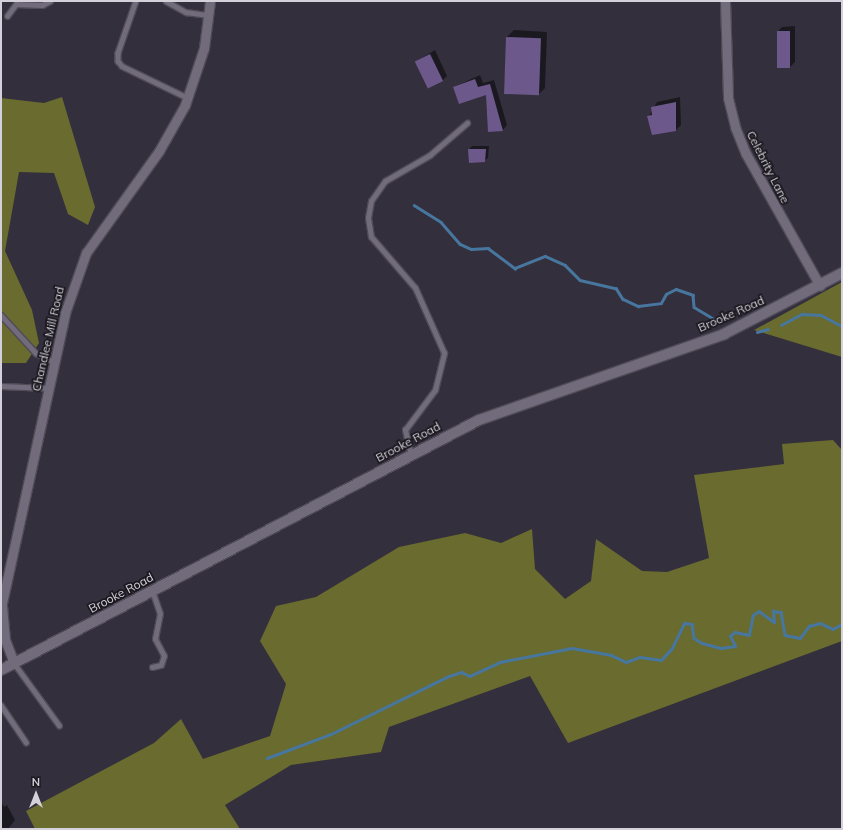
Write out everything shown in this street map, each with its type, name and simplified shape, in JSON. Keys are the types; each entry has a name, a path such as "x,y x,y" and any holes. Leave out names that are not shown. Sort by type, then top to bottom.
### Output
{"street":[{"name":"Chandlee Mill Road","path":"14,664 5,640 2,603 65,313 86,253 159,150 188,98 204,48 210,1"},
{"name":"Celebrity Lane","path":"725,1 728,98 735,127 746,154 820,286"},
{"name":"Brooke Road","path":"1,670 410,456 514,406 724,334 820,286 842,273"}],"lane":[{"path":"7,16 16,4 42,5 50,1"},
{"path":"136,1 118,53 118,61 122,66 188,98"},
{"path":"166,1 186,12 208,15"},
{"path":"410,456 406,430 435,390 444,354 415,288 371,237 368,218 371,201 385,181 430,155 467,123"},
{"path":"1,315 36,353 54,362"},
{"path":"1,386 48,388"},
{"path":"152,591 160,614 155,639 164,656 161,665 152,667"},
{"path":"14,664 59,725"},
{"path":"1,705 26,742"}],"shaded area":[{"path":"62,97 95,207 88,225 68,214 54,173 19,172 5,251 32,310 39,343 26,363 1,363 1,98 44,103"},
{"path":"842,282 842,357 754,330"},
{"path":"833,440 842,450 842,641 568,743 530,676 389,727 381,752 291,765 225,805 240,829 35,829 26,811 154,743 181,719 203,759 270,736 286,684 260,641 276,606 316,597 399,547 465,533 501,543 532,529 535,569 565,599 591,581 596,539 642,571 667,572 709,558 694,475 784,464 782,444"}],"building":[{"path":"777,31 790,31 790,68 777,68"},
{"path":"506,37 541,38 539,95 504,94"},
{"path":"430,54 443,81 428,88 415,61"},
{"path":"475,79 478,87 490,84 503,131 488,132 486,95 459,104 453,87"},
{"path":"676,102 676,131 652,135 647,116 652,115 651,107"},
{"path":"468,149 486,149 485,162 469,163"}],"waterway":[{"path":"414,205 441,222 460,244 471,249 488,248 515,268 545,256 565,265 580,280 616,288 623,299 638,306 661,303 666,294 676,289 693,295 694,307 714,319"},
{"path":"781,325 802,314 821,315 842,326"},
{"path":"757,332 768,329"},
{"path":"267,758 331,734 449,676 461,672 470,676 500,662 572,648 611,655 626,662 640,657 661,660 672,648 684,623 692,624 694,638 702,643 721,648 735,646 730,636 735,632 749,635 753,615 759,611 774,622 773,611 781,612 785,635 800,638 809,626 820,623 833,629 842,624"}]}
